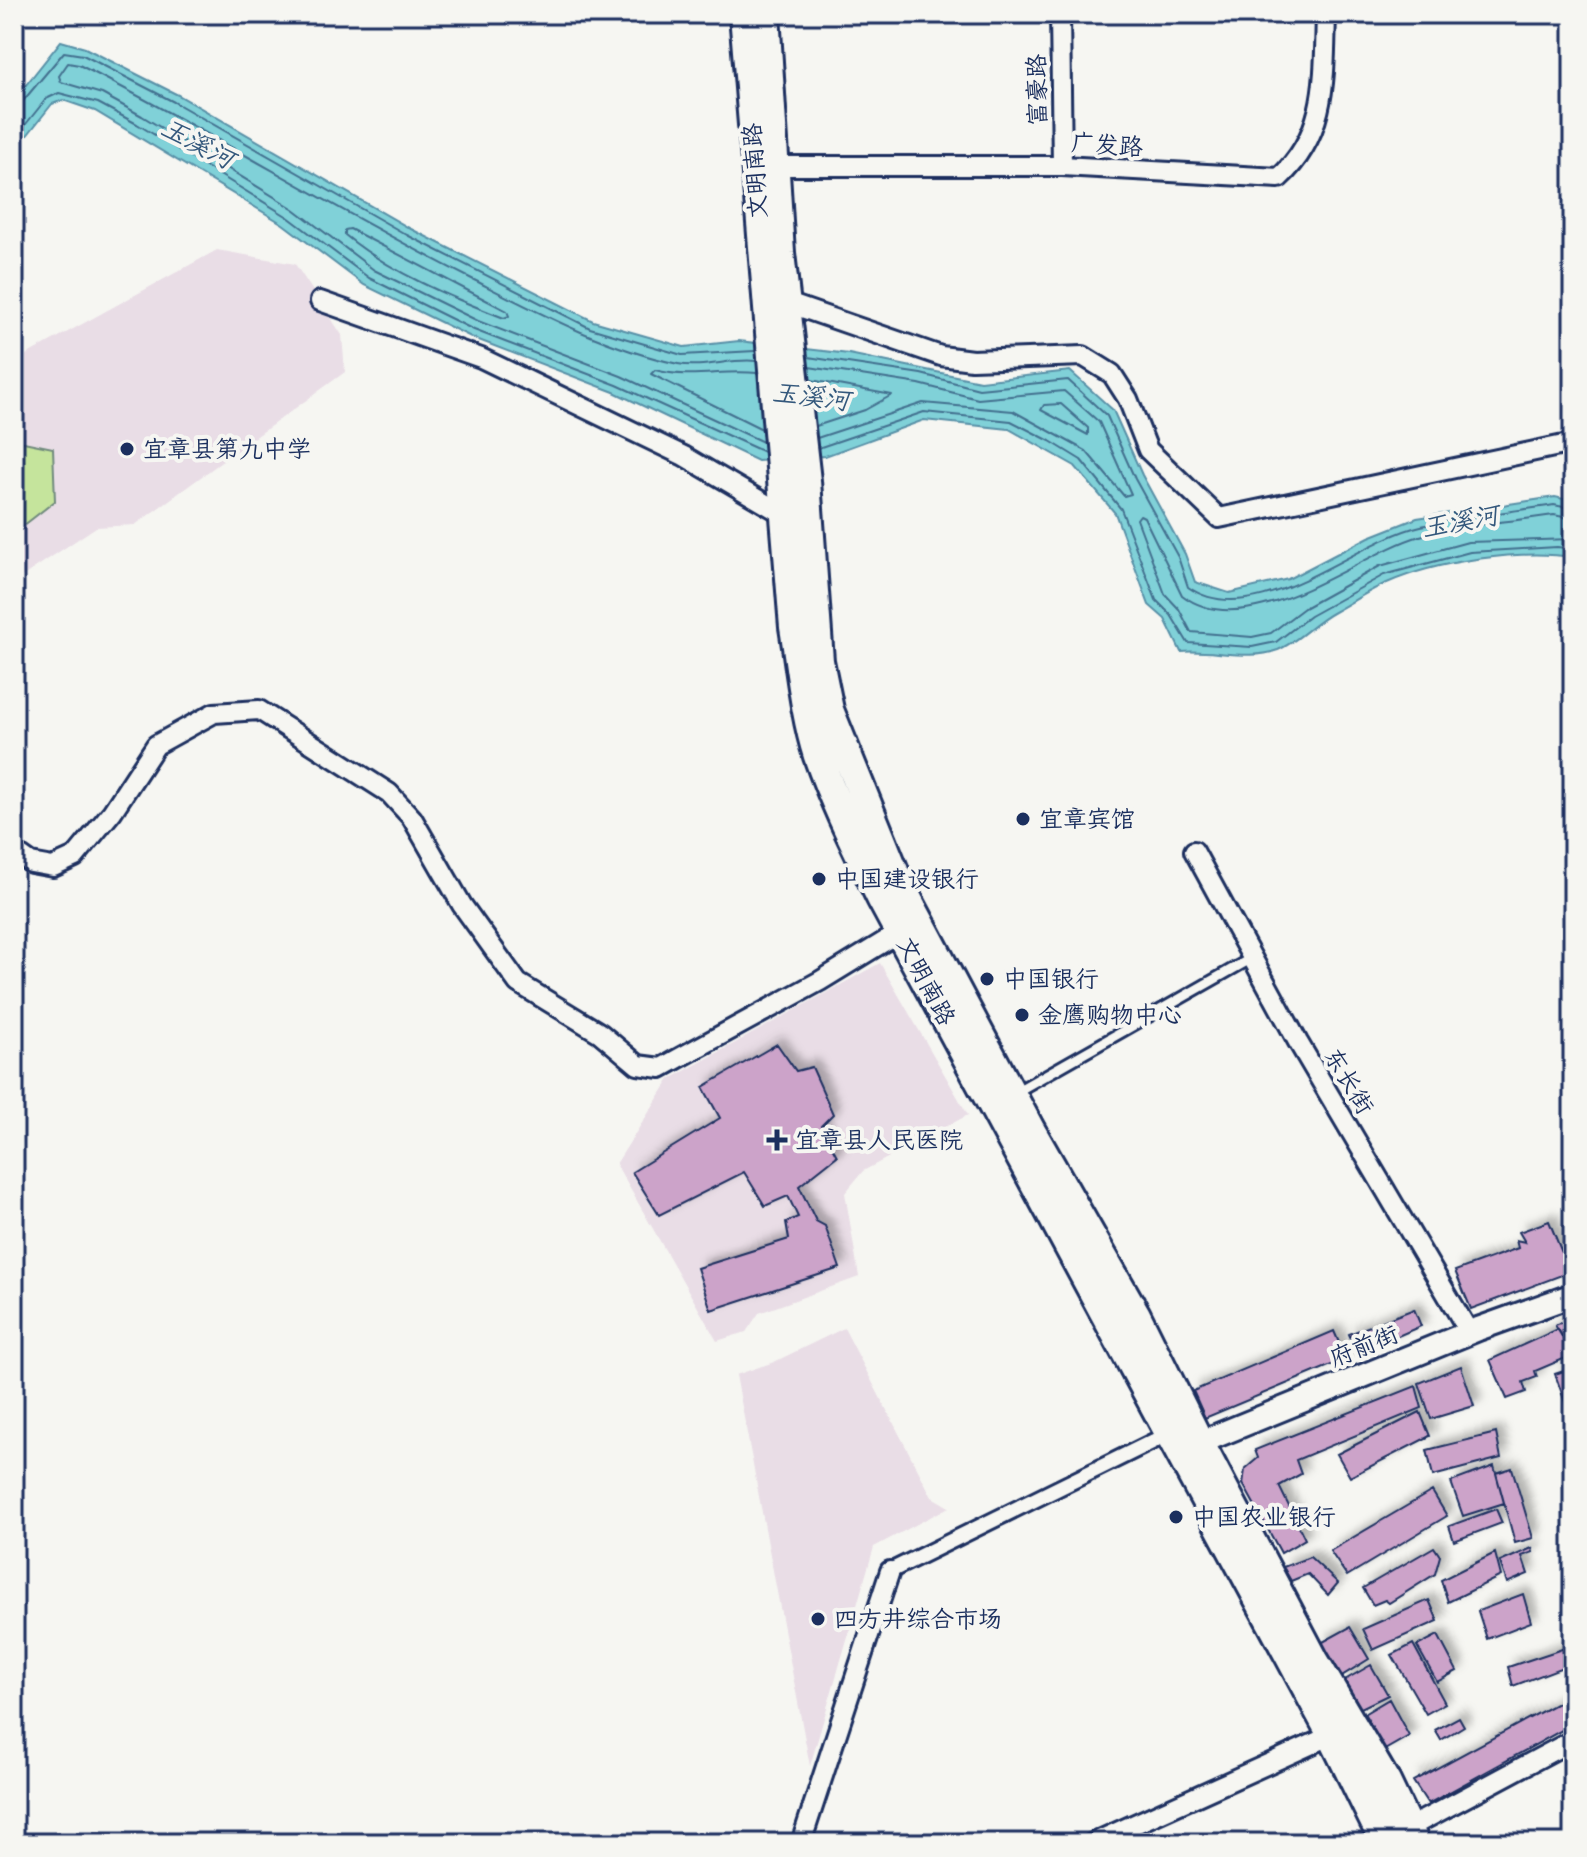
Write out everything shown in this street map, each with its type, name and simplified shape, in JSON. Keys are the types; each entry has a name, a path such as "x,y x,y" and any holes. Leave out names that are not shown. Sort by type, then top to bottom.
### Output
{"main road":[{"name":"文明南路","path":"744,14 766,166 775,299 792,468 783,514 794,627 808,717 818,756 849,833 900,932 1003,1099 1177,1445"},
{"path":"765,14 766,166"},
{"path":"792,468 819,661 829,710 898,881 1003,1099"},
{"path":"1177,1445 1332,1735 1384,1842"},
{"path":"1177,1445 1412,1836"}],"street":[{"name":"富豪路","path":"1060,14 1062,166"},
{"name":"广发路","path":"766,166 1062,166 1279,178 1299,159 1323,102 1326,14"},
{"path":"775,299 941,356 972,360 1083,356 1112,374 1128,399 1148,450 1219,518 1573,443"},
{"path":"320,301 481,358 684,456 783,514"},
{"path":"14,851 31,863 53,867 75,857 112,812 156,745 214,713 259,710 389,793 412,818 462,905 518,983 600,1033 638,1065 661,1068 820,981 900,932"},
{"name":"东长街","path":"1194,851 1252,958 1469,1332"},
{"name":"府前街","path":"1177,1445 1573,1295"},
{"path":"801,1843 890,1571 1177,1445"},
{"path":"1093,1843 1332,1735"},
{"path":"1384,1842 1412,1836 1573,1740"}],"lane":[{"path":"1003,1099 1252,958"}],"shaded area":[{"name":"宜章县第九中学","path":"217,250 295,264 342,335 345,372 135,525 96,527 14,582 14,365 24,356"},
{"name":"宜章县人民医院","path":"880,963 968,1115 863,1171 845,1193 859,1277 759,1313 746,1332 717,1341 616,1164 670,1079"},
{"name":"四方井综合市场","path":"844,1328 932,1497 949,1507 874,1547 810,1766 736,1375 774,1362"}],"green space":[{"path":"14,440 53,448 55,501 14,533"}],"water":[{"name":"玉溪河","path":"61,41 85,48 178,95 411,229 593,321 684,347 739,341 849,354 980,381 1070,371 1113,410 1142,475 1185,554 1195,582 1229,593 1288,579 1369,537 1417,518 1555,497 1573,501 1573,557 1504,556 1454,563 1407,575 1374,589 1327,616 1278,650 1255,655 1181,652 1165,619 1149,605 1115,513 1075,466 1009,429 924,420 825,456 758,461 614,392 471,337 364,285 283,224 95,111 63,100 52,104 14,152 14,100"}],"building":[{"path":"777,1044 796,1071 812,1067 833,1114 821,1126 837,1156 799,1186 816,1221 825,1226 840,1268 711,1310 697,1268 789,1239 786,1222 798,1217 788,1196 765,1206 744,1172 659,1215 632,1172 720,1118 703,1087"},
{"path":"1549,1221 1570,1272 1471,1309 1455,1271 1518,1248 1516,1240 1525,1242 1519,1232"},
{"path":"1414,1309 1421,1326 1357,1354 1349,1334"},
{"path":"1573,1318 1573,1355 1555,1325"},
{"path":"1558,1329 1573,1355 1535,1371 1537,1377 1523,1382 1526,1392 1507,1399 1490,1360"},
{"path":"1334,1331 1346,1359 1205,1418 1193,1391"},
{"path":"1461,1366 1474,1406 1431,1419 1419,1383"},
{"path":"1573,1368 1573,1403 1566,1405 1555,1374"},
{"path":"1416,1386 1422,1408 1296,1460 1301,1474 1279,1486 1305,1539 1281,1553 1243,1484 1245,1469 1258,1458 1255,1450"},
{"path":"1420,1412 1430,1436 1350,1477 1337,1454"},
{"path":"1496,1433 1501,1458 1433,1476 1427,1450"},
{"path":"1494,1466 1504,1503 1463,1516 1451,1482"},
{"path":"1512,1468 1533,1538 1515,1543 1496,1473"},
{"path":"1432,1491 1447,1516 1347,1576 1330,1551"},
{"path":"1496,1509 1502,1523 1454,1541 1449,1526"},
{"path":"1434,1547 1440,1556 1435,1574 1389,1603 1385,1600 1373,1605 1363,1588"},
{"path":"1532,1548 1533,1552 1522,1556 1528,1574 1507,1583 1500,1562"},
{"path":"1495,1553 1501,1576 1448,1602 1441,1580"},
{"path":"1310,1557 1338,1583 1328,1595 1308,1574 1291,1581 1283,1567"},
{"path":"1523,1594 1531,1622 1487,1639 1478,1611"},
{"path":"1429,1600 1438,1621 1373,1650 1363,1629"},
{"path":"1350,1627 1369,1659 1340,1677 1321,1643"},
{"path":"1438,1635 1457,1671 1437,1682 1417,1646"},
{"path":"1413,1644 1445,1703 1426,1714 1392,1655"},
{"path":"1565,1648 1571,1664 1513,1686 1508,1667"},
{"path":"1371,1665 1388,1695 1359,1709 1343,1681"},
{"path":"1572,1695 1573,1724 1428,1804 1413,1781"},
{"path":"1389,1699 1409,1736 1383,1751 1362,1715"},
{"path":"1459,1717 1464,1726 1441,1740 1435,1730"}],"place":[{"name":"宜章县第九中学","path":"127,449"},
{"name":"宜章宾馆","path":"1023,819"},
{"name":"中国建设银行","path":"819,879"},
{"name":"中国银行","path":"987,979"},
{"name":"金鹰购物中心","path":"1022,1015"},
{"name":"宜章县人民医院","path":"777,1140"},
{"name":"中国农业银行","path":"1176,1517"},
{"name":"四方井综合市场","path":"818,1619"}]}
